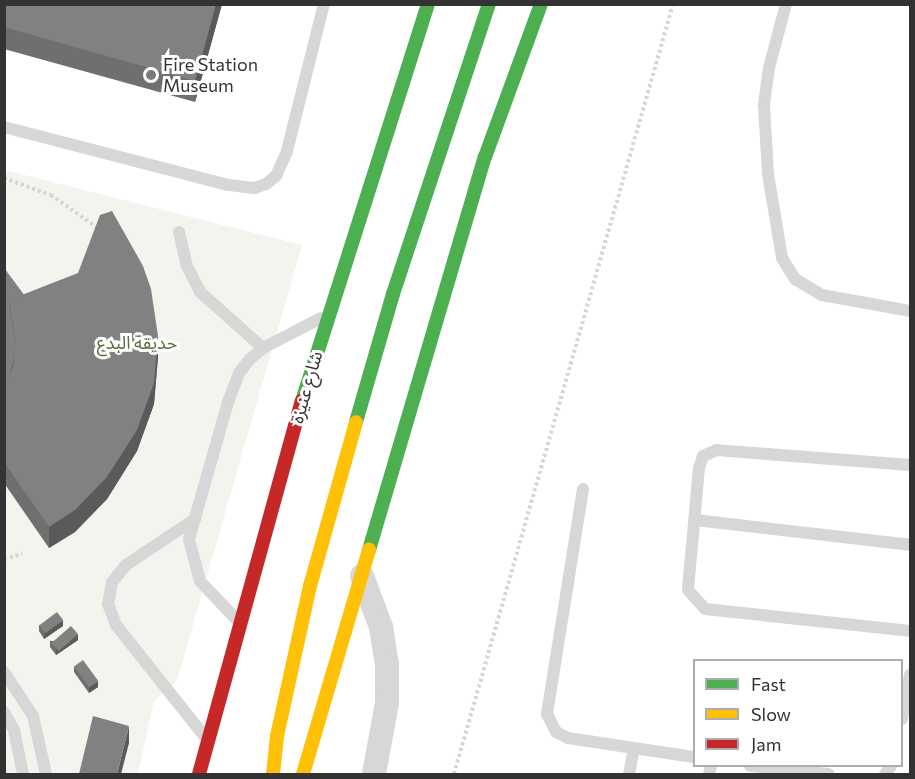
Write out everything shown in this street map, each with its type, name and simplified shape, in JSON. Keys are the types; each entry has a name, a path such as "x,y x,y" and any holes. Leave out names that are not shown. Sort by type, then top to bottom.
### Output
{"main road":[{"name":"شارع عنيزة","path":"200,774 238,622 327,314 428,4"},
{"path":"273,774 277,736 310,586 346,455 393,294 489,4"},
{"path":"303,774 485,157 541,4"}],"street":[{"path":"362,576 381,627 387,665 387,703 374,774"}],"lane":[{"path":"4,127 229,185 254,188 266,184 276,176 287,151 324,4"},
{"path":"786,4 769,68 764,105 768,174 782,258 795,279 815,292 910,311"},
{"path":"179,232 187,266 200,292 263,348"},
{"path":"238,622 208,592 194,568 189,539 232,387 250,359 263,348 327,314"},
{"path":"910,465 717,450 703,456 699,468 688,591 705,609 910,631"},
{"path":"583,489 546,714 556,732 568,738 693,757"},
{"path":"195,519 126,565 112,582 108,604 116,625 208,740"},
{"path":"695,520 910,545"},
{"path":"4,672 33,716 44,752 46,774"},
{"path":"903,714 910,675"},
{"path":"4,712 14,730 23,774"},
{"path":"629,774 634,748"},
{"path":"761,767 829,774"}],"path":[{"path":"454,774 672,4"},
{"path":"4,178 51,195 98,228"},
{"path":"4,559 22,554"}],"green space":[{"name":"حديقة البدع","path":"5,170 302,245 177,681 154,701 138,774 5,774"}],"building":[{"name":"Fire Station Museum","path":"4,4 216,4 195,81 4,27"},
{"path":"112,211 143,266 151,289 158,336 154,383 137,430 107,477 75,510 49,527 4,462 4,389 13,367 16,344 9,300 78,273 100,215"},
{"path":"4,268 24,295 9,300 7,306 4,304"},
{"path":"9,305 16,347 4,389 4,307"},
{"path":"57,612 63,620 45,633 39,625"},
{"path":"71,626 78,634 59,651 51,643"},
{"path":"83,660 98,681 89,688 74,666"},
{"path":"93,716 129,726 117,774 79,774"}],"traffic: fast":[{"path":"302,401 428,4"},
{"path":"356,422 393,294 489,4"},
{"path":"369,550 485,157 541,4"}],"traffic: slow":[{"path":"273,774 277,736 310,586 356,422"},
{"path":"303,774 369,550"}],"traffic: jam":[{"path":"199,774 302,401"}],"place":[{"name":"Fire Station Museum","path":"151,75"}]}
